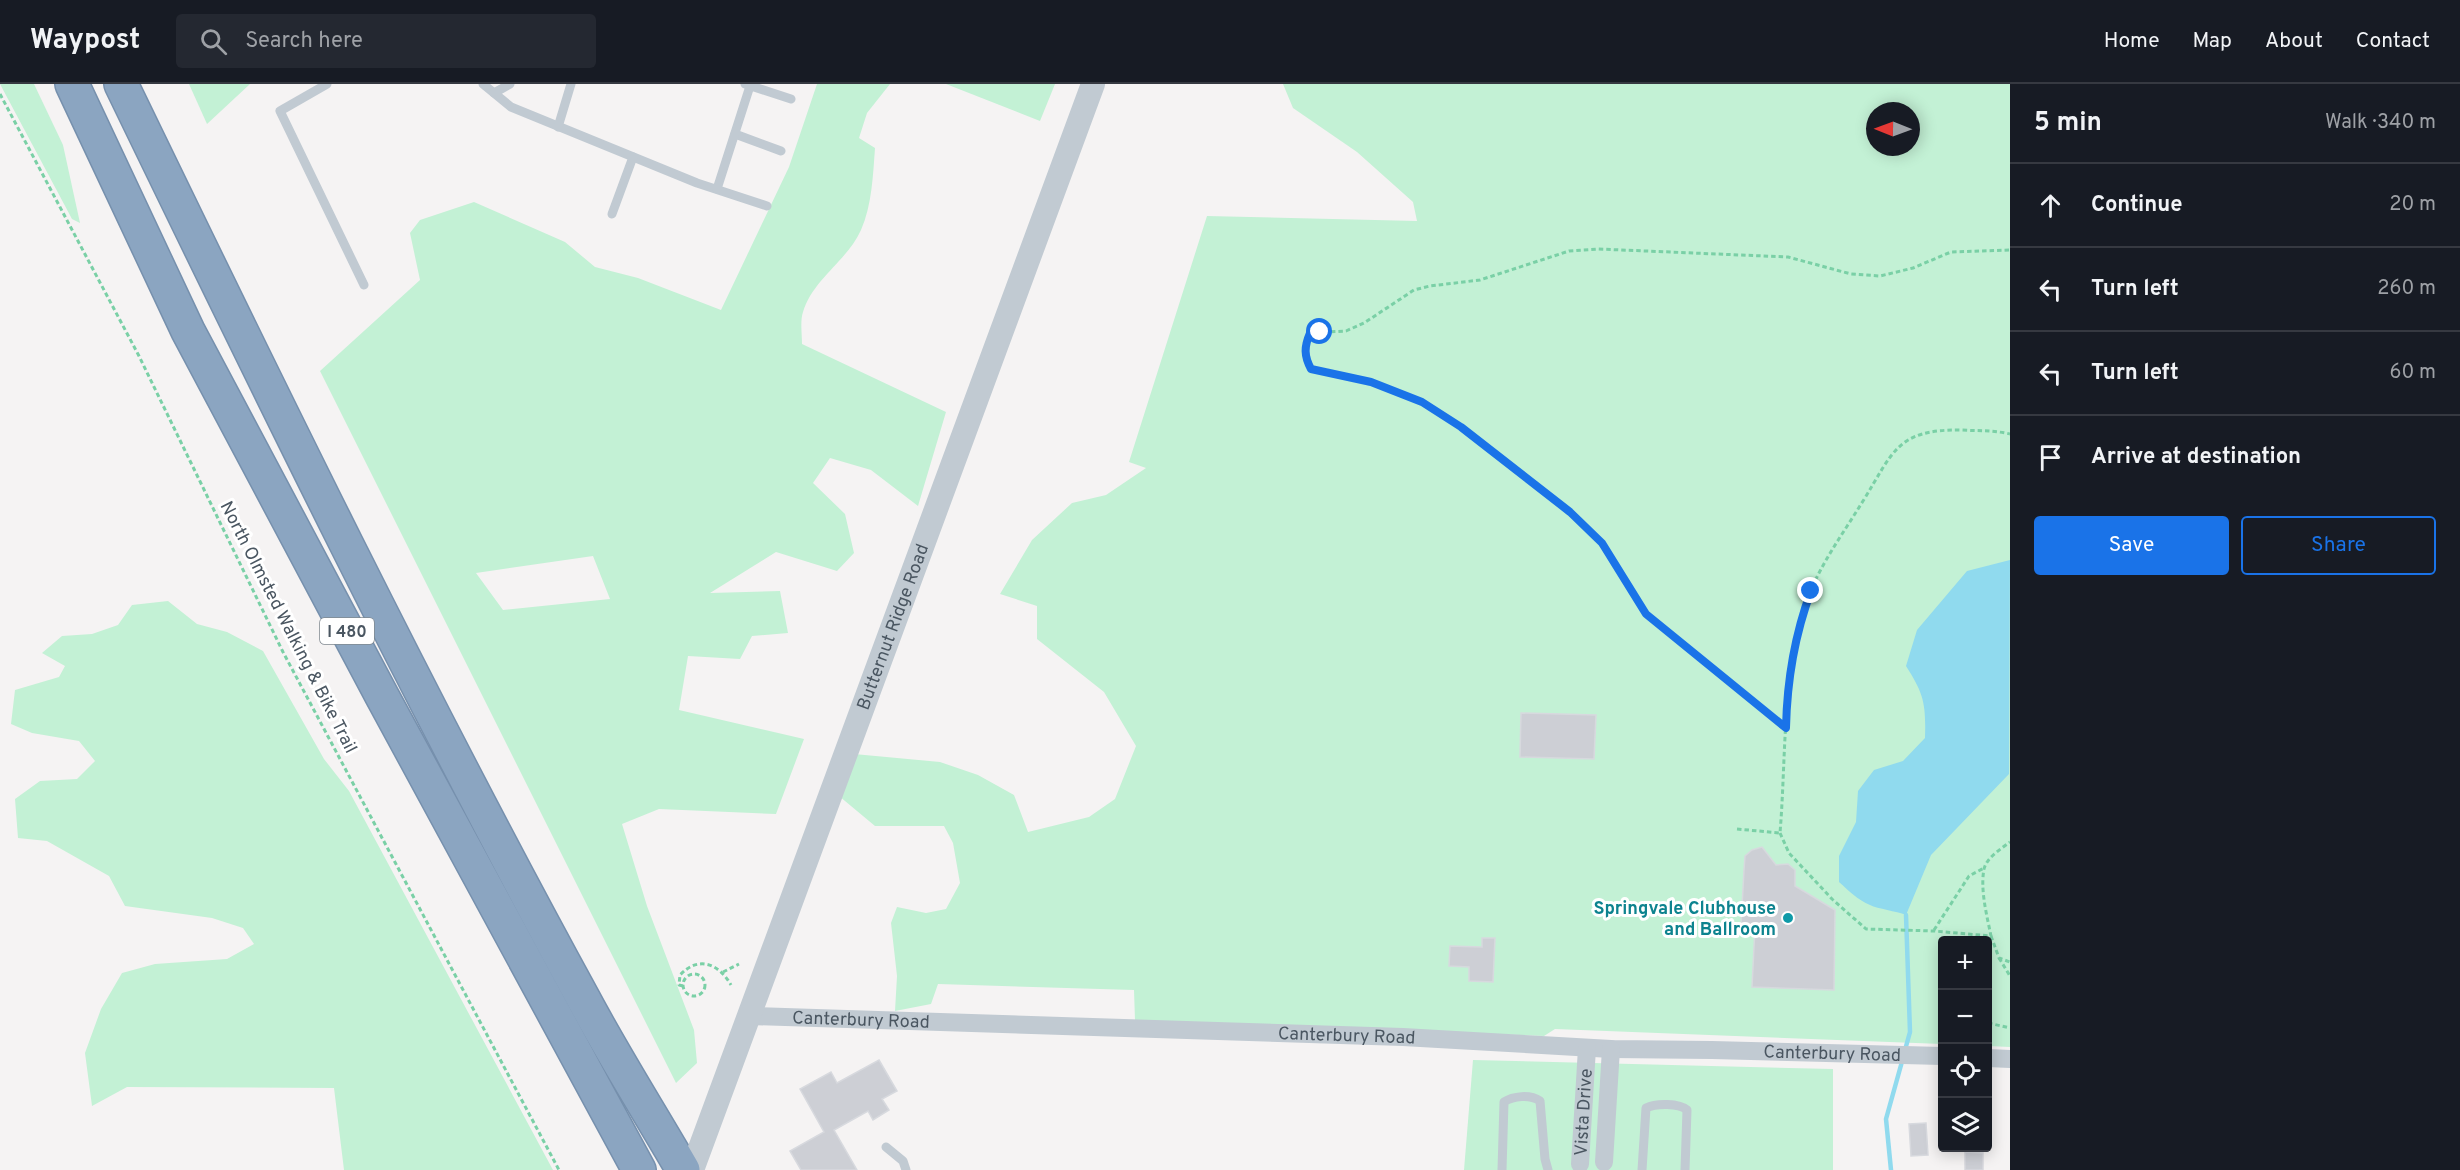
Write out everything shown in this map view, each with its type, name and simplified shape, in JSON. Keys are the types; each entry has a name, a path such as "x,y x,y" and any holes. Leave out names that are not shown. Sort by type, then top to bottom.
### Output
{"highway":[{"name":"I 480","path":"72,84 188,331 382,696 639,1170"},
{"name":"I 480","path":"124,88 295,444 415,681 585,1002 683,1170"}],"street":[{"name":"Butternut Ridge Road","path":"692,1170 751,1016 1093,84"},
{"name":"Canterbury Road","path":"751,1016 1403,1037 1611,1049 1936,1056"},
{"name":"Vista Drive","path":"1576,1167 1587,1048"},
{"path":"1576,1167 1611,1166 1611,1049"},
{"path":"1992,1058 2010,1059"}],"lane":[{"path":"327,84 280,111 364,285"},
{"path":"483,84 511,107 633,157 767,206"},
{"path":"494,93 510,84"},
{"path":"558,127 571,84"},
{"path":"717,189 748,85 791,99"},
{"path":"735,134 781,151"},
{"path":"612,214 633,157"},
{"path":"1502,1170 1504,1102 1511,1097 1534,1097 1540,1101 1548,1170"},
{"path":"1642,1170 1646,1108 1652,1105 1682,1106 1687,1110 1685,1170"},
{"path":"886,1147 903,1161 906,1170"}],"path":[{"name":"North Olmsted Walking & Bike Trail","path":"0,94 139,356 282,652 559,1170"},
{"path":"1786,728 1646,614 1602,543 1570,512 1461,427 1422,402 1371,382 1311,369 1306,360 1305,345 1310,333 1346,331 1364,323 1414,291 1430,286 1480,280 1569,251 1598,249 1788,257 1851,274 1880,276 1913,268 1951,252 2010,250"},
{"path":"1984,868 1984,902 1991,936 1917,930 1866,929 1832,899 1789,853 1780,833 1788,694 1803,612 1811,591 1828,554 1884,465 1913,435 1930,431 1991,429 2010,434"},
{"path":"1737,829 1780,833"},
{"path":"1934,931 1969,876 1984,868 1993,855 2010,842"},
{"path":"1992,939 1999,958 2010,976"},
{"path":"1999,958 2010,963"},
{"path":"683,986 685,979 691,975 698,975 704,984 703,990 695,996 688,994 683,986 679,985 680,975 696,964 709,965 723,972 731,985"},
{"path":"723,972 739,964"},
{"path":"1992,1024 2010,1027"}],"green space":[{"path":"0,84 34,84 63,145 80,223 72,219"},
{"path":"189,84 250,84 207,124"},
{"path":"817,84 890,84 867,113 859,138 875,148 871,190 865,220 855,241 808,300 802,319 802,344 946,412 918,506 871,470 830,458 813,483 845,514 854,553 837,571 776,552 710,593 780,591 788,633 752,636 740,659 688,656 679,710 804,739 776,814 659,809 622,824 647,906 694,1030 697,1063 676,1083 320,371 420,280 410,233 420,220 474,202 565,242 595,267 638,278 721,310 789,167","holes":["593,556 610,599 503,610 476,573"]},
{"path":"946,84 1055,84 1040,121"},
{"path":"1283,84 2010,84 2010,1047 1992,1046 1992,936 1938,936 1938,1044 1555,1029 1544,1036 1135,1020 1134,990 938,984 931,1004 895,1011 897,976 891,923 897,907 926,913 946,909 960,883 953,843 944,826 875,826 839,796 854,754 940,762 978,775 1014,795 1028,832 1089,817 1115,799 1136,746 1104,692 1037,639 1037,606 1000,594 1032,540 1072,503 1106,495 1146,468 1129,462 1207,216 1417,221 1413,202 1357,152 1293,108"},
{"path":"168,601 197,624 227,632 263,651 324,759 349,791 553,1170 344,1170 334,1088 127,1087 92,1106 85,1053 101,1009 122,973 155,964 227,959 254,944 243,928 212,918 125,906 109,876 47,841 18,838 15,799 40,781 77,779 95,761 79,741 32,733 11,724 15,690 59,677 65,666 42,653 62,636 92,634 118,625 132,605"},
{"path":"1473,1060 1833,1069 1833,1170 1464,1170"}],"water":[{"path":"2010,560 2009,774 1931,855 1906,915 1873,906 1858,898 1839,882 1839,856 1856,822 1858,791 1874,770 1903,761 1925,738 1923,700 1906,666 1917,630 1967,571"}],"building":[{"path":"1521,713 1596,715 1594,759 1520,757"},
{"name":"Springvale Clubhouse and Ballroom","path":"1762,847 1776,865 1788,864 1795,870 1795,886 1835,910 1834,990 1752,987 1755,927 1741,925 1745,856 1752,850"},
{"path":"1482,938 1495,938 1493,982 1469,981 1469,967 1449,966 1450,946 1482,947"},
{"path":"879,1060 897,1091 882,1099 889,1110 873,1120 868,1111 834,1130 857,1170 801,1170 790,1151 824,1132 800,1089 831,1072 837,1083"},
{"path":"1926,1123 1928,1155 1911,1156 1909,1124"},
{"path":"1965,1152 1983,1153 1983,1170 1965,1170"}],"waterway":[{"path":"1905,1050 1910,1032 1906,915"},
{"path":"1891,1170 1886,1119 1903,1058"}],"place":[{"name":"Springvale Clubhouse and Ballroom","path":"1788,918"}],"route":[{"path":"1320,332 1310,333 1305,345 1306,360 1311,369 1371,382 1422,402 1461,427 1570,512 1602,543 1646,614 1786,728 1788,694 1798,637 1803,612 1811,591"}]}
